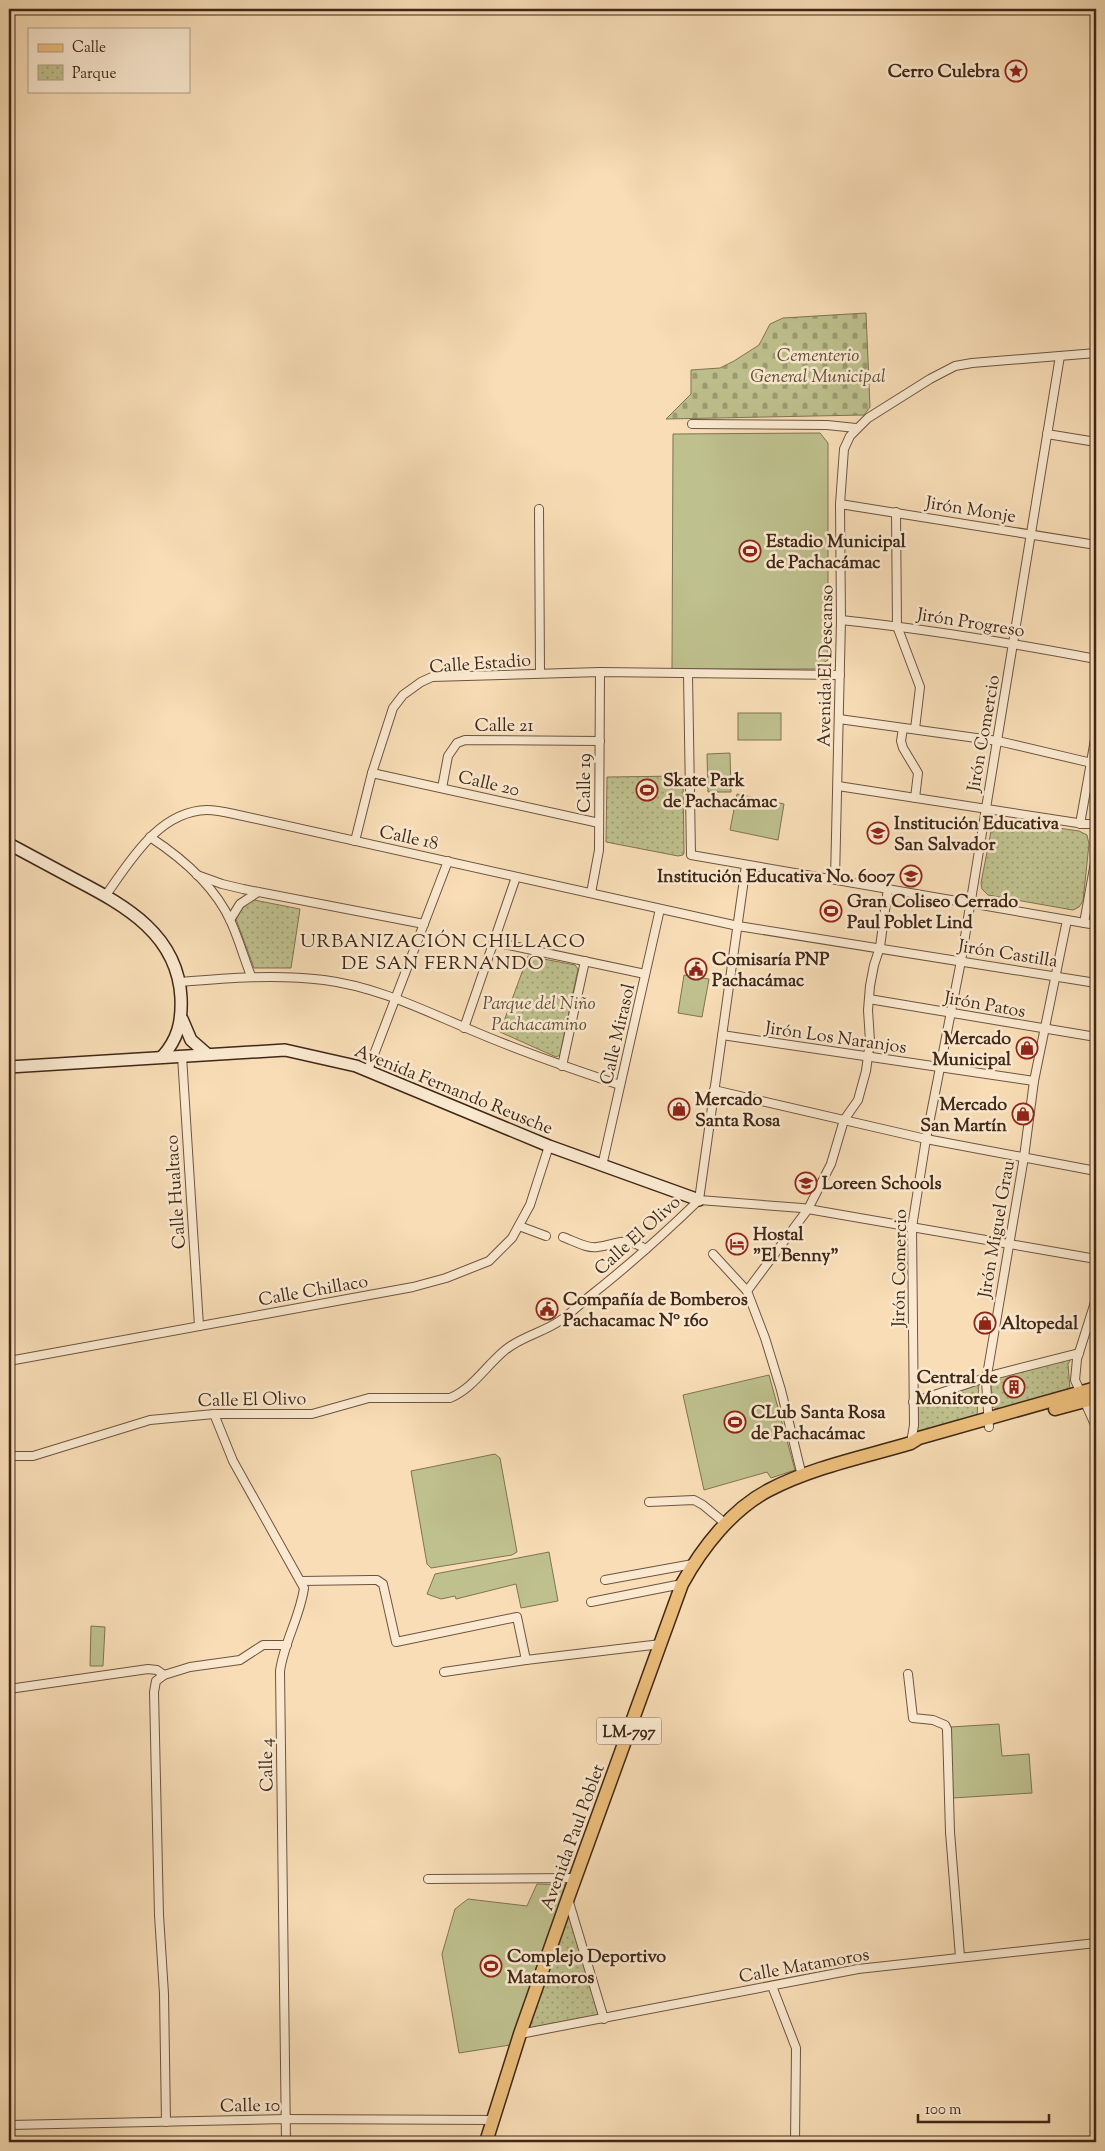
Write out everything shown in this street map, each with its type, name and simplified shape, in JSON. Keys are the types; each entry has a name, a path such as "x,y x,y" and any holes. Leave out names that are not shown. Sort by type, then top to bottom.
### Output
{"main road":[{"name":"LM-797","path":"911,1443 919,1438 988,1423 1087,1397 1096,1388"},
{"name":"Avenida Paul Poblet","path":"486,2142 520,2034 575,1878 682,1584 693,1564 726,1524 746,1504 768,1490 802,1476 911,1443"}],"street":[{"path":"692,424 856,428 868,418 930,379 955,366 1096,353"},
{"name":"Jirón Comercio","path":"911,1443 914,1425 912,1227 926,1139 961,961 1060,356"},
{"name":"Avenida El Descanso","path":"835,879 841,620 840,504 844,449 856,428"},
{"path":"1047,434 1096,442"},
{"name":"Jirón Monje","path":"840,504 1096,545"},
{"path":"539,510 540,673"},
{"path":"896,512 897,626 920,687 915,729"},
{"name":"Jirón Progreso","path":"841,620 897,626 1096,659"},
{"name":"Calle Estadio","path":"355,841 372,773 393,708 403,695 421,682 432,677 600,672 840,675"},
{"name":"Calle 19","path":"591,894 598,850 600,672"},
{"path":"688,674 691,855 831,881 835,879 888,888 1096,926"},
{"path":"839,719 998,741 1094,763"},
{"path":"903,728 901,741 903,748 918,773 915,798"},
{"path":"1080,824 1094,763 1096,734"},
{"name":"Calle 21","path":"442,788 448,756 457,743 465,740 600,741"},
{"name":"Calle 20","path":"372,773 599,823"},
{"path":"838,786 1080,824 1096,824"},
{"name":"Calle 18","path":"106,895 150,837 166,825 185,815 206,810 234,814 738,926"},
{"path":"150,837 176,854 197,875 230,920 251,976"},
{"path":"9,844 106,895 141,919 154,932 165,947 177,970 180,982 182,1019 192,1040 207,1054"},
{"path":"1084,923 1096,857"},
{"path":"368,1070 448,861"},
{"path":"746,865 699,1200 808,1209 1096,1259"},
{"path":"197,875 222,884 258,892 424,924"},
{"path":"464,1028 516,877"},
{"path":"747,1291 808,1209 831,1164 844,1120 858,1100 868,1056 870,1041 869,999 874,966 880,947 888,888"},
{"path":"230,920 240,904 258,892"},
{"name":"Calle Mirasol","path":"602,1166 660,909"},
{"name":"Jirón Miguel Grau","path":"988,1423 986,1378 1024,1156 1034,1081 1046,1030 1067,920"},
{"name":"Jirón Castilla","path":"738,926 880,947 1096,983"},
{"path":"494,942 645,974"},
{"path":"562,1066 585,961"},
{"path":"180,982 251,976 325,980 396,997 464,1028 562,1066 620,1085"},
{"name":"Jirón Patos","path":"869,999 1096,1038"},
{"path":"162,1057 174,1041 182,1019"},
{"name":"Jirón Los Naranjos","path":"722,1035 1034,1081"},
{"name":"Avenida Fernando Reusche","path":"9,1067 285,1050 368,1070 549,1146 699,1200"},
{"name":"Calle Hualtaco","path":"182,1056 198,1326"},
{"path":"714,1090 926,1139 1096,1171"},
{"name":"Calle Chillaco","path":"9,1361 413,1287 446,1278 489,1261 512,1238 530,1205 549,1146"},
{"name":"Calle El Olivo","path":"9,1456 33,1456 150,1420 214,1414 312,1414 369,1398 450,1398 461,1393 471,1385 509,1347 560,1321 646,1249 699,1200"},
{"path":"518,1226 546,1236"},
{"path":"563,1237 590,1247 597,1248 617,1241 631,1241 646,1249"},
{"path":"713,1254 747,1291 765,1338 781,1390 802,1476"},
{"path":"1096,1300 1079,1353 1075,1380 1087,1397 1096,1427"},
{"path":"913,1402 986,1378 1079,1353"},
{"path":"214,1414 233,1461 266,1523 301,1581 372,1580 383,1584 396,1642 516,1617 526,1660"},
{"path":"649,1502 694,1500 703,1504 726,1524"},
{"path":"605,1580 693,1564"},
{"name":"Calle 4","path":"286,2142 280,1671 282,1655 301,1608 304,1588 301,1581"},
{"path":"591,1602 682,1584"},
{"path":"444,1672 661,1644"},
{"path":"166,2122 164,1994 159,1915 154,1692 156,1681 164,1675 190,1667 240,1660 263,1645 287,1645"},
{"path":"9,1689 148,1669 157,1670 164,1675"},
{"path":"908,1674 913,1718 938,1721 945,1725 947,1729 950,1841 960,1957"},
{"path":"428,1880 575,1878"},
{"path":"568,1898 604,2019"},
{"name":"Calle Matamoros","path":"520,2034 858,1969 1096,1943"},
{"path":"772,1986 796,2048 795,2142"},
{"name":"Calle 10","path":"9,2125 286,2119 492,2120"}],"green space":[{"name":"Cementerio General Municipal","path":"866,313 870,407 864,415 666,419 691,394 691,370 720,368 734,361 759,345 770,324 783,318"},
{"name":"Estadio Municipal de Pachacámac","path":"820,433 828,443 828,660 819,669 672,669 673,434"},
{"path":"738,713 781,713 781,740 738,740"},
{"path":"730,753 731,792 708,792 707,754"},
{"path":"683,776 683,855 678,856 606,842 607,777"},
{"path":"737,794 784,804 778,840 730,830"},
{"path":"1002,820 1079,831 1087,835 1089,844 1083,901 1079,907 1073,910 988,895 982,889 981,883 992,826 996,821"},
{"path":"254,900 300,909 291,968 254,968 236,919 242,906"},
{"name":"Parque del Niño Pachacamino","path":"528,956 575,965 578,969 560,1055 556,1057 500,1032"},
{"path":"684,975 709,979 702,1017 678,1013"},
{"path":"1073,1355 1068,1364 1070,1390 998,1410 991,1406 991,1379"},
{"name":"CLub Santa Rosa de Pachacámac","path":"769,1375 795,1470 771,1478 767,1472 704,1490 683,1395"},
{"path":"979,1381 977,1417 964,1421 957,1420 948,1423 944,1427 915,1433 915,1402"},
{"path":"495,1454 500,1458 517,1552 512,1555 431,1568 427,1564 411,1471"},
{"path":"549,1552 558,1601 521,1608 516,1584 456,1599 455,1596 441,1599 427,1594 435,1574"},
{"path":"91,1626 105,1627 103,1666 90,1666"},
{"path":"999,1724 1002,1756 1029,1754 1032,1793 953,1798 950,1727"},
{"name":"Complejo Deportivo Matamoros","path":"537,1884 568,1885 510,2045 459,2053 442,1954 455,1909 468,1899 527,1906"},
{"path":"568,1913 571,1913 600,2019 525,2031"}],"place":[{"name":"Cerro Culebra","path":"1016,71"},
{"name":"Estadio Municipal de Pachacámac","path":"750,551"},
{"name":"Skate Park de Pachacámac","path":"647,790"},
{"name":"Institución Educativa San Salvador","path":"878,833"},
{"name":"Institución Educativa No. 6007","path":"911,876"},
{"name":"Gran Coliseo Cerrado Paul Poblet Lind","path":"831,911"},
{"name":"Comisaría PNP Pachacámac","path":"696,969"},
{"name":"Mercado Municipal","path":"1027,1048"},
{"name":"Mercado Santa Rosa","path":"679,1109"},
{"name":"Mercado San Martín","path":"1023,1114"},
{"name":"Loreen Schools","path":"806,1183"},
{"name":"Hostal \"El Benny\"","path":"737,1244"},
{"name":"Compañía de Bomberos Pachacamac Nº 160","path":"547,1309"},
{"name":"Altopedal","path":"985,1323"},
{"name":"Central de Monitoreo","path":"1014,1387"},
{"name":"CLub Santa Rosa de Pachacámac","path":"735,1422"},
{"name":"Complejo Deportivo Matamoros","path":"491,1966"}],"district":[{"name":"URBANIZACIÓN CHILLACO DE SAN FERNANDO","path":"443,951"}]}
